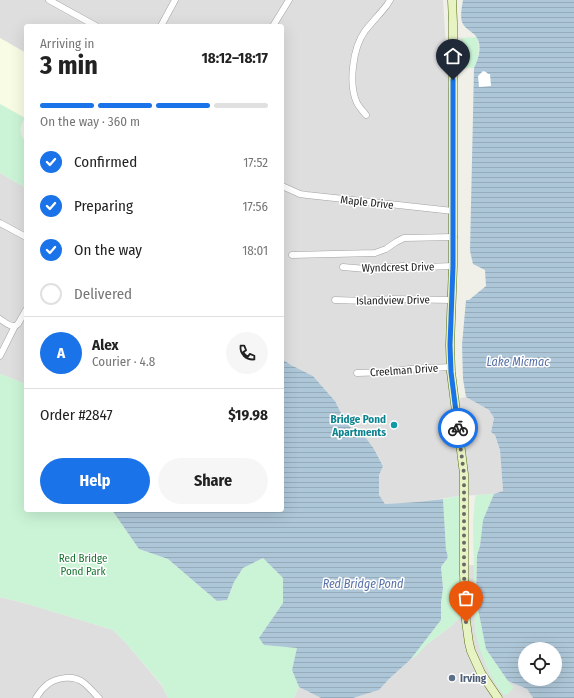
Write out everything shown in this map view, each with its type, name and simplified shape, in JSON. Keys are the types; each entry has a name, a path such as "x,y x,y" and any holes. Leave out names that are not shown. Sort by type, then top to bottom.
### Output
{"main road":[{"path":"452,0 454,237 450,345 451,372 464,474 464,574 466,622 468,643 471,651 481,673 498,698"}],"street":[{"path":"49,0 61,3 93,24"},
{"path":"162,24 175,0"},
{"path":"274,24 289,0"},
{"path":"366,115 357,102 354,93 353,73 357,48 365,31 390,0"},
{"name":"Maple Drive","path":"284,187 300,194 307,195 453,210"},
{"path":"0,223 24,236"},
{"path":"292,255 375,253 386,249 404,238 454,237"},
{"name":"Wyndcrest Drive","path":"343,267 366,268 453,266"},
{"name":"Islandview Drive","path":"335,300 452,300"},
{"path":"0,356 15,326 18,324 24,314"},
{"path":"0,319 12,327 15,326"},
{"name":"Creelman Drive","path":"357,373 451,367"},
{"path":"36,698 47,684 53,680 66,678 77,679 83,682 99,698"}],"shaded area":[{"path":"0,0 443,0 450,110 455,399 466,397 489,410 494,418 491,432 495,435 500,450 503,492 417,502 385,504 379,495 379,475 383,465 374,449 366,438 351,428 335,401 313,376 284,360 284,24 24,24 24,52 0,38"},
{"path":"0,38 24,52 24,117 0,104"},
{"path":"0,173 24,187 24,383 0,374"},
{"path":"474,565 475,631 497,685 503,693 510,684 508,681 527,689 533,698 353,698 379,690 426,645 450,627 461,616 460,566"},
{"path":"0,597 113,630 126,643 162,686 168,698 0,698"},
{"path":"299,687 321,698 294,698"}],"green space":[{"path":"477,37 478,52 474,68 461,68 461,38"},
{"path":"0,104 24,117 21,133 24,139 24,187 0,173"},
{"name":"Red Bridge Pond Park","path":"0,374 24,383 24,512 113,512 139,549 168,559 217,601 227,600 234,582 243,568 263,558 283,578 283,603 260,638 265,645 298,648 292,670 299,687 294,698 168,698 162,685 113,630 0,597"},
{"path":"494,494 483,520 480,546 477,555 476,599 486,649 510,684 514,687 508,694 504,695 494,681 486,665 475,631 473,525 475,497 477,495"},
{"path":"459,496 461,616 410,660 441,620 443,588 441,567 448,556 446,550 443,499"}],"water":[{"name":"Lake Micmac","path":"463,0 574,0 574,698 533,698 527,689 520,686 562,686 562,642 518,642 518,685 508,681 486,649 476,599 477,555 480,546 483,520 494,494 503,491 500,450 495,435 491,432 494,418 489,410 466,397 463,379 462,345 466,300 469,300 486,286 485,270 473,264 470,251 474,68 479,56 480,47 475,35 463,24 461,14"},
{"name":"Red Bridge Pond","path":"284,360 313,376 335,401 351,428 366,438 374,449 383,466 379,475 379,495 385,504 443,499 446,550 448,556 441,567 443,588 441,620 410,660 379,690 353,698 321,698 299,687 292,670 297,648 264,645 259,638 283,603 283,578 263,558 243,568 234,582 227,600 217,601 168,559 139,549 113,512 284,512"}],"pier":[{"path":"483,71 490,74 491,86 479,87 478,76"}],"way so far":[{"path":"458,428 464,474 464,574 466,622"}],"place":[{"name":"Bridge Pond Apartments","path":"394,425"},
{"name":"Irving","path":"452,678"}],"route":[{"path":"453,80 453,266 450,345 451,372 458,428"}]}
